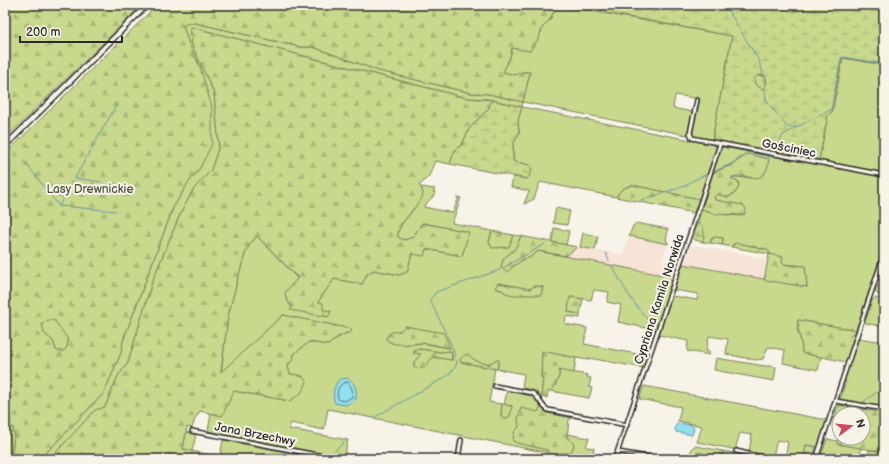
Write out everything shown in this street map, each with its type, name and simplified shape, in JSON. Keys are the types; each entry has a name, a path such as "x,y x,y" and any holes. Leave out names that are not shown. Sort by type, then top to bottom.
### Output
{"main road":[{"path":"5,146 147,5"}],"street":[{"name":"Gościniec","path":"697,100 690,133 691,137 720,144 884,175"},
{"name":"Cypriana Kamila Norwida","path":"615,459 720,144"},
{"path":"816,459 884,254"},
{"path":"495,386 532,393 536,395 548,410 627,425"},
{"path":"836,401 884,410"},
{"name":"Jana Brzechwy","path":"192,431 338,459"},
{"path":"458,459 461,440"},
{"path":"736,451 770,459"},
{"path":"618,452 659,459"}],"shaded area":[{"path":"629,236 668,244 661,263 675,265 671,277 566,256 577,247 623,255"},
{"path":"693,245 768,259 764,280 684,264 690,247"}],"green space":[{"path":"5,5 142,5 5,139"},
{"name":"Lasy Drewnickie","path":"157,5 557,5 530,51 512,48 510,57 503,72 515,75 523,72 530,72 523,102 489,94 471,93 379,71 313,47 300,47 195,23 188,23 183,26 189,44 200,67 212,107 212,144 200,168 188,183 173,208 123,341 121,353 104,393 40,459 11,459 14,435 13,428 5,421 5,154","holes":["48,320 53,320 67,338 68,342 66,349 63,351 56,350 53,341 44,333 42,324"]},
{"path":"557,5 732,36 712,140 692,136 700,99 675,95 673,108 692,112 687,135 523,102 530,72 523,72 515,75 503,72 510,57 512,48 538,39 543,27 549,21"},
{"path":"557,5 608,5 601,12"},
{"path":"608,5 884,5 884,65 842,59 832,112 828,115 819,160 712,140 732,36 601,12","holes":["758,75 765,76 766,84 762,89 755,84 754,79"]},
{"path":"188,23 195,23 300,47 313,47 379,71 471,93 489,94 523,102 522,107 488,99 467,98 191,27 192,45 214,93 219,146 211,171 193,190 179,217 152,282 128,363 118,376 105,407 50,459 40,459 104,393 121,353 123,341 173,208 188,183 200,168 200,67 189,44 183,26"},
{"path":"191,27 467,98 492,100 489,108 469,129 462,145 454,152 450,164 435,161 429,176 419,186 421,187 423,193 422,198 403,223 398,233 398,237 404,240 413,237 422,223 469,232 462,256 426,249 424,256 412,254 407,272 399,275 374,270 368,273 362,284 334,279 318,302 323,303 323,310 331,311 328,317 290,310 292,308 286,298 285,292 298,278 257,236 246,251 237,281 228,316 221,372 283,315 352,329 351,332 338,337 328,345 309,342 294,354 293,360 289,363 288,367 290,374 300,376 306,380 307,383 301,393 290,401 234,391 222,416 200,411 192,428 187,427 183,449 211,455 211,459 50,459 95,410 105,407 118,376 128,363 152,282 179,217 193,190 211,170 219,146 214,93 192,45"},
{"path":"843,58 884,65 884,173 819,160 828,114 832,112"},
{"path":"758,75 765,76 766,78 767,82 765,87 762,89 755,84 754,79"},
{"path":"492,100 522,107 518,120 519,133 513,144 513,161 530,165 531,172 527,179 450,164 454,152 462,145 469,129 489,108"},
{"path":"522,107 716,145 699,199 632,185 622,189 616,197 540,182 534,199 524,204 529,191 511,187 513,177 527,179 531,173 530,165 513,161 513,144 519,133 518,120"},
{"path":"723,147 884,177 884,246 856,330 798,320 797,330 801,340 802,353 821,357 818,370 783,363 785,350 768,347 763,359 755,360 726,354 728,339 709,336 706,351 710,352 709,355 687,351 688,341 659,335 672,296 697,300 698,294 674,290 683,264 807,287 805,266 783,264 764,248 759,249 753,246 733,244 732,247 722,245 723,238 712,238 710,243 703,242 703,228 698,223 702,209 716,214 741,216 720,201 715,200 714,196 717,194 728,197 735,193 732,177 752,178 745,156 733,164 713,173"},
{"path":"748,154 769,159 764,174 761,177 756,178 739,176 732,177 732,179 738,181 739,185 737,191 728,197 717,194 714,197 715,200 743,205 746,209 744,215 716,214 702,209 713,173 733,164"},
{"path":"632,185 699,199 694,213 616,197 622,189"},
{"path":"421,187 435,189 433,192 436,193 424,207 453,213 458,199 457,197 461,198 452,223 492,231 489,242 508,247 513,235 521,236 515,249 503,259 506,272 523,259 529,258 538,251 673,277 656,330 618,322 621,305 607,302 609,292 594,290 591,300 571,297 568,312 580,314 580,318 566,316 565,324 587,328 584,344 647,356 643,368 589,358 588,360 542,352 541,378 543,378 541,399 536,391 522,388 524,374 497,369 499,361 495,360 489,363 482,363 474,360 469,355 461,362 495,369 489,402 502,404 501,416 505,419 510,416 512,406 504,405 507,391 532,396 542,408 540,408 539,412 519,420 520,424 517,443 543,448 549,453 328,409 324,430 291,423 289,429 348,440 344,458 208,431 211,413 222,415 234,391 290,401 295,397 303,376 289,374 289,363 293,360 294,354 309,342 328,345 352,329 283,315 221,373 228,316 237,281 246,251 257,236 298,279 286,298 292,308 290,310 323,310 318,302 334,279 362,284 368,273 374,270 399,275 407,272 412,254 426,249 462,256 468,232 423,223 411,239 404,240 398,238 398,230 400,226 416,206 423,193","holes":["498,283 530,289 536,286 543,287 540,295 506,293 497,289","403,330 449,348 421,343 408,345 389,342 389,334","419,349 441,352 451,351 453,359 433,357 414,367 414,362 421,354 413,352"]},
{"path":"556,208 570,211 567,225 553,223"},
{"path":"636,223 668,229 666,241 668,244 629,236 633,226"},
{"path":"698,223 703,229 703,242 695,240 693,237"},
{"path":"554,228 569,231 566,245 552,242"},
{"path":"492,231 513,235 509,247 492,248 489,242"},
{"path":"583,233 598,236 595,250 580,247"},
{"path":"521,236 577,247 566,256 538,251 529,258 523,259 507,272 501,268 503,259 515,249"},
{"path":"714,237 723,238 722,245 710,243"},
{"path":"735,243 753,246 759,249 767,249 769,254 732,247"},
{"path":"769,254 783,257 783,264 805,266 807,287 764,280"},
{"path":"498,283 530,289 534,286 543,287 541,295 513,295 495,288"},
{"path":"881,283 884,284 884,295 877,294 875,291"},
{"path":"570,297 583,299 580,314 568,312"},
{"path":"875,298 884,299 884,327 865,323 872,300"},
{"path":"48,320 55,321 66,335 68,339 68,347 64,351 56,350 53,341 43,333 42,324"},
{"path":"798,320 856,330 846,362 802,353"},
{"path":"405,326 444,333 450,348 424,343 395,344 387,340 386,338 390,333 400,331"},
{"path":"858,338 884,342 884,389 880,407 840,400 846,381 844,380"},
{"path":"419,349 441,352 451,351 452,360 433,357 424,367 414,367 414,362 421,354 413,353"},
{"path":"542,351 576,358 574,373 559,370 557,381 551,391 548,391 547,398 541,397 543,378 541,378"},
{"path":"465,355 469,355 474,360 482,363 489,363 499,360 497,369 460,362 460,359"},
{"path":"716,358 776,367 774,381 714,370"},
{"path":"559,370 588,375 587,377 591,378 589,387 592,388 589,398 551,391 558,379"},
{"path":"644,386 827,420 818,447 806,445 804,459 785,459 788,442 777,440 773,456 749,452 752,435 740,433 736,446 738,450 697,442 702,426 678,421 681,407 639,399"},
{"path":"502,404 512,406 510,416 505,419 501,416"},
{"path":"521,408 538,412 540,408 542,408 547,413 572,418 569,420 567,438 571,440 574,445 570,454 559,453 556,455 549,453 547,450 513,441 514,432 519,427 518,417"},
{"path":"871,411 884,413 884,452 849,446 871,446"},
{"path":"5,421 13,428 14,435 11,459 5,459"},
{"path":"186,432 196,435 192,451 183,449"},
{"path":"567,434 589,438 586,447 594,448 592,459 576,459 556,455 559,453 570,454 574,445 566,438"},
{"path":"827,439 831,440 831,446 861,448 859,459 820,459"},
{"path":"223,440 322,459 211,459 211,455 220,456"},
{"path":"806,445 816,447 812,459 804,459"},
{"path":"694,446 723,451 722,456 716,459 707,459 704,454 699,452 696,455 696,459 686,459"},
{"path":"869,450 884,452 884,459 868,459"},
{"path":"723,451 769,459 716,459 722,455"}],"water":[{"path":"348,378 355,387 356,399 346,405 335,403 333,393 336,384 340,379"},
{"path":"677,423 692,425 694,429 692,435 676,432 675,429"}],"waterway":[{"path":"104,5 120,9"},
{"path":"725,5 759,61 763,74 766,100 787,127 797,127"},
{"path":"773,150 783,135 831,110 841,58 843,57 884,64"},
{"path":"59,206 117,104"},
{"path":"715,171 731,164 748,152 771,157"},
{"path":"24,161 59,206 116,211"},
{"path":"641,200 685,186 707,174"},
{"path":"76,178 101,182"},
{"path":"375,417 444,378 452,372 457,363 451,344 430,300 436,292 497,271 545,244"},
{"path":"606,253 609,261"},
{"path":"612,266 629,295 652,327"},
{"path":"862,403 884,387"},
{"path":"333,453 345,441"}]}
